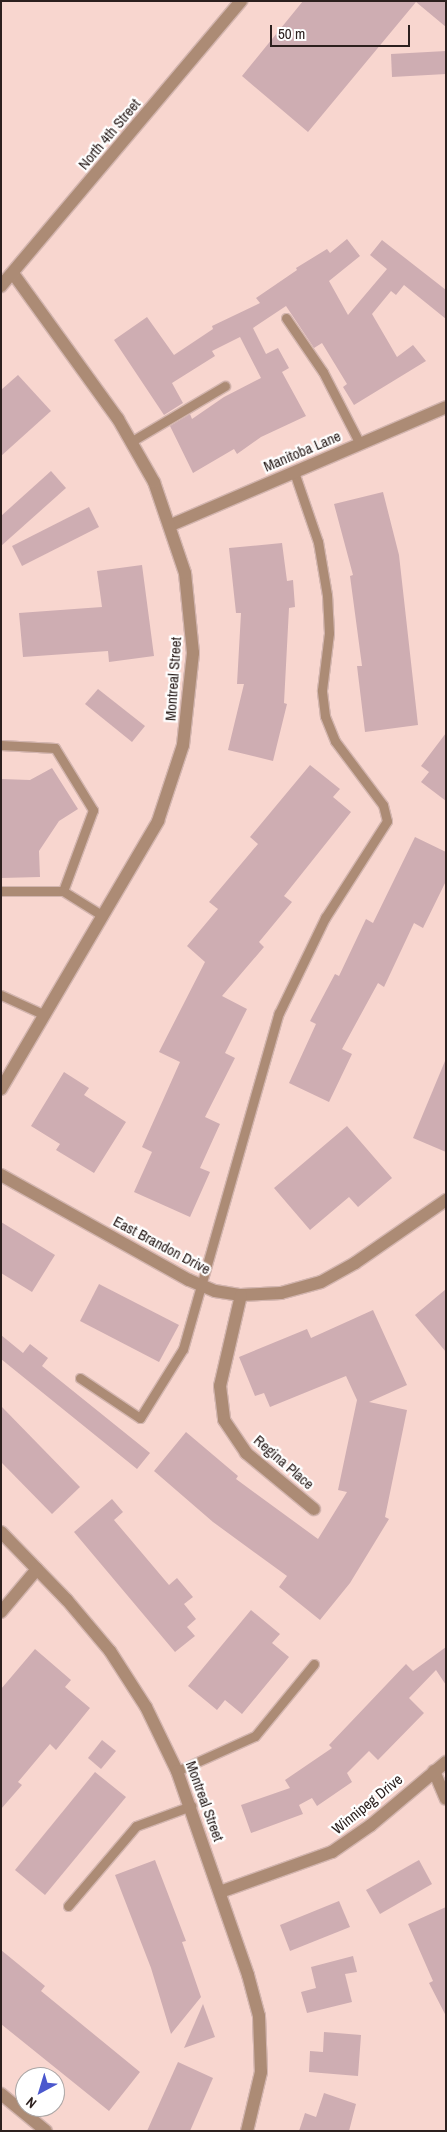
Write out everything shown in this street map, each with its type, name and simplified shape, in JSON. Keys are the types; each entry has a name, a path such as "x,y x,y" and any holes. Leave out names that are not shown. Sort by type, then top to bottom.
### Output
{"street":[{"name":"North 4th Street","path":"1,286 14,275 241,1"},
{"name":"Montreal Street","path":"1,1089 104,916 158,820 182,745 192,679 193,626 185,573 171,525 154,482 132,441 14,275"},
{"name":"Manitoba Lane","path":"171,525 446,408"},
{"name":"East Brandon Drive","path":"1,1175 201,1286 241,1295 282,1293 321,1282 354,1263 446,1200"},
{"name":"Regina Place","path":"241,1295 220,1386 224,1420 246,1453 314,1509"},
{"name":"Montreal Street","path":"1,1532 90,1626 128,1678 177,1771 191,1806 255,1996 261,2030 261,2072 247,2131"},
{"path":"1,1612 37,1569"},
{"name":"Winnipeg Drive","path":"220,1892 332,1852 372,1825 446,1762"},
{"path":"434,1771 446,1799"},
{"path":"1,2094 46,2131"}],"lane":[{"path":"286,318 323,372 360,444"},
{"path":"132,441 225,386"},
{"path":"80,1378 140,1418 183,1349 228,1182 279,1013 325,918 387,820 383,805 335,741 325,716 322,690 329,633 326,595 318,542 294,472"},
{"path":"1,745 55,748 92,810 63,891"},
{"path":"1,891 63,891 104,916"},
{"path":"1,994 45,1015"},
{"path":"177,1771 255,1736 314,1664"},
{"path":"68,1906 136,1826 191,1806"}],"building":[{"path":"303,1 446,1 446,27 416,2 308,132 242,76"},
{"path":"446,51 446,74 392,77 391,54"},
{"path":"347,239 360,256 329,281 348,315 387,269 370,255 382,240 446,290 446,319 404,285 396,295 391,291 372,314 397,357 413,345 426,361 354,405 343,387 347,384 322,343 314,348 286,306 253,328 266,354 278,348 289,368 282,372 306,416 261,437 237,454 234,449 193,473 170,426 190,414 192,419 224,397 261,378 240,337 212,351 215,356 172,383 183,403 164,415 114,340 147,317 174,355 213,329 212,326 260,303 256,298 297,270 296,268 327,249 330,253"},
{"path":"18,375 51,411 1,456 1,390"},
{"path":"51,471 66,488 1,546 1,516"},
{"path":"383,492 399,555 418,725 365,732 357,666 362,666 350,576 353,575 334,504"},
{"path":"89,507 99,527 22,566 12,546"},
{"path":"282,543 287,581 293,580 295,607 289,608 284,703 287,704 273,761 228,750 244,684 237,684 241,613 236,613 229,548"},
{"path":"142,565 154,656 109,662 108,651 23,657 19,613 102,607 97,571"},
{"path":"98,689 145,726 132,742 85,704"},
{"path":"446,733 446,801 421,782 429,772 421,766"},
{"path":"310,765 340,789 333,797 351,812 284,896 292,902 259,942 264,947 222,996 247,1009 225,1053 235,1058 205,1117 220,1124 200,1168 210,1172 190,1217 134,1192 152,1152 142,1147 180,1062 159,1052 205,962 187,946 218,909 209,902 258,844 250,837"},
{"path":"52,768 78,809 59,821 39,851 40,877 1,878 1,779 30,780"},
{"path":"415,837 446,852 446,881 423,928 414,923 384,987 378,983 342,1049 352,1054 329,1102 289,1083 316,1024 310,1021 335,974 339,976 366,919 373,923"},
{"path":"446,1061 446,1152 413,1138"},
{"path":"64,1072 89,1088 84,1095 126,1122 94,1173 56,1150 60,1144 31,1126"},
{"path":"347,1126 392,1178 358,1207 349,1197 310,1230 274,1188"},
{"path":"1,1222 55,1255 32,1292 1,1273"},
{"path":"99,1284 179,1325 159,1362 80,1321"},
{"path":"446,1289 446,1352 415,1315"},
{"path":"373,1310 407,1385 369,1402 407,1410 385,1517 389,1519 350,1583 320,1620 279,1587 287,1576 213,1522 154,1471 186,1432 238,1476 236,1479 318,1539 347,1492 338,1490 357,1400 346,1376 270,1407 264,1393 255,1396 239,1357 307,1329 311,1338"},
{"path":"1,1335 23,1353 30,1344 48,1358 42,1366 150,1453 137,1469 1,1359"},
{"path":"1,1406 80,1487 52,1514 1,1462"},
{"path":"112,1499 123,1512 114,1520 169,1585 177,1578 193,1597 184,1604 196,1619 187,1627 195,1636 175,1652 74,1532"},
{"path":"251,1610 280,1634 272,1643 289,1657 242,1714 225,1700 217,1710 188,1686"},
{"path":"446,1647 446,1685 436,1670 409,1698 424,1713 378,1760 369,1751 347,1773 352,1782 317,1806 312,1798 299,1805 303,1814 251,1833 241,1805 290,1788 285,1780 332,1748 329,1745 406,1664 413,1671"},
{"path":"35,1649 71,1680 65,1687 90,1708 56,1750 50,1744 18,1782 22,1785 1,1809 1,1689"},
{"path":"102,1740 116,1751 101,1769 88,1758"},
{"path":"95,1772 126,1797 45,1895 15,1870"},
{"path":"155,1860 186,1941 182,1942 201,1997 171,2034 151,1968 115,1875"},
{"path":"419,1860 432,1884 380,1914 366,1890"},
{"path":"339,1901 350,1927 290,1951 280,1925"},
{"path":"446,1907 446,2016 429,1983 433,1981 408,1924"},
{"path":"1,1950 45,1986 41,1991 140,2072 109,2111 65,2076 65,2067 54,2067 1,2024"},
{"path":"353,1956 357,1972 345,1974 352,2002 307,2013 301,1992 316,1988 311,1967"},
{"path":"203,2004 215,2037 184,2048"},
{"path":"324,2032 361,2035 358,2076 309,2072 310,2051 323,2052"},
{"path":"178,2062 213,2078 190,2131 147,2131"},
{"path":"324,2093 356,2104 349,2131 299,2131 305,2113 316,2117"}]}
